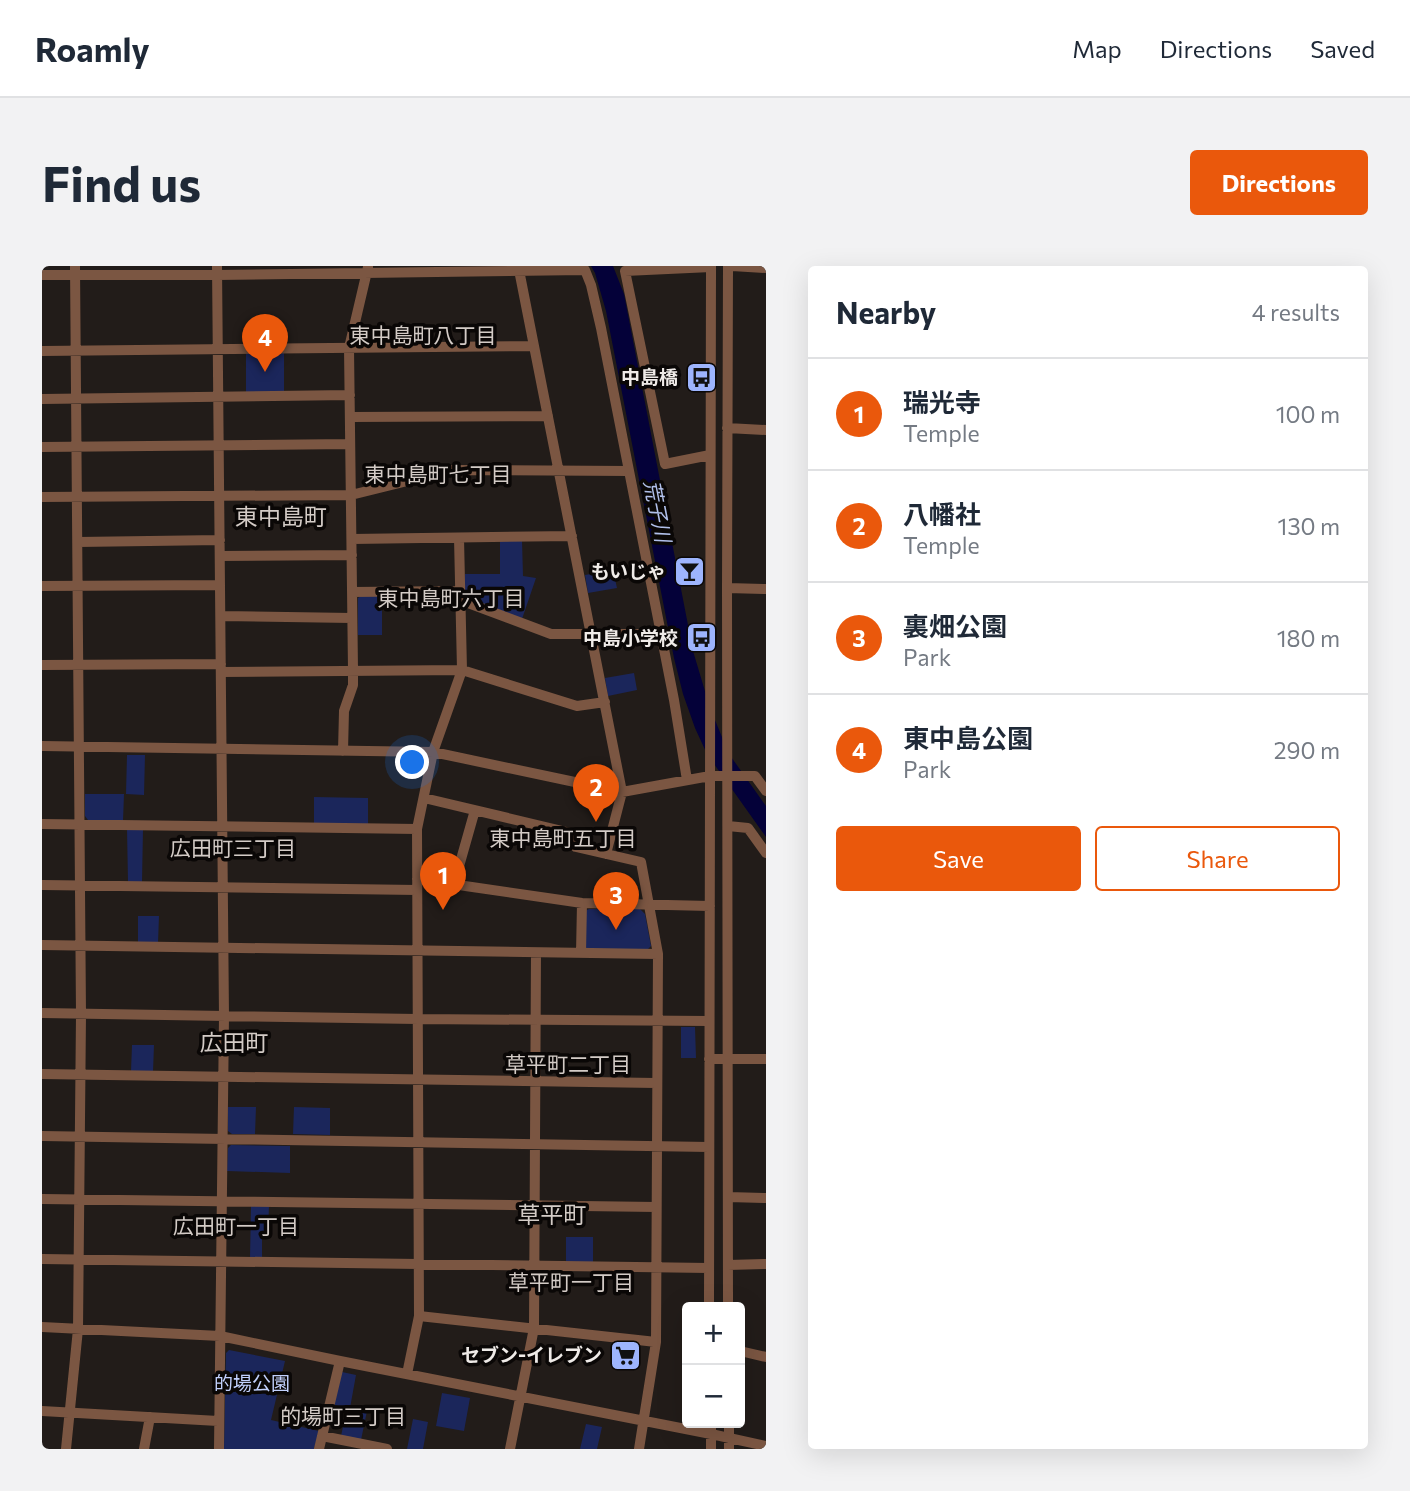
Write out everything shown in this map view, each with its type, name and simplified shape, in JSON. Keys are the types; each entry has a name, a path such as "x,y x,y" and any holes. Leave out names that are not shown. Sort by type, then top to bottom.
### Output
{"street":[{"path":"709,1302 709,906 718,775 728,740 727,428 730,266 766,268"},
{"path":"710,455 665,464 625,271 711,267 710,762 728,788 728,1302"},
{"path":"42,275 75,271 506,268 519,271 585,270 601,328 687,780"},
{"path":"343,751 344,711 353,685 349,348 368,269"},
{"path":"217,270 224,1016 219,1449"},
{"path":"65,1449 78,1329 79,1259 81,946 75,271"},
{"path":"519,271 622,792 606,854"},
{"path":"42,351 534,346"},
{"path":"42,399 350,395"},
{"path":"350,417 548,416"},
{"path":"727,428 766,430"},
{"path":"42,447 350,444"},
{"path":"42,497 351,495 452,470 629,471"},
{"path":"352,539 572,536"},
{"path":"407,1374 419,1316 417,829 433,752 462,670 459,538"},
{"path":"78,542 220,540"},
{"path":"220,556 352,555"},
{"path":"42,586 220,585"},
{"path":"727,588 766,589"},
{"path":"352,592 460,596 551,634 661,634"},
{"path":"221,616 352,618"},
{"path":"42,665 462,670 577,706 605,702"},
{"path":"42,746 433,752 622,792 718,775 752,776 766,791"},
{"path":"424,797 575,834 576,848 641,862 658,954 656,1342 639,1449"},
{"path":"454,884 475,810"},
{"path":"42,824 417,829"},
{"path":"728,826 748,828 766,853"},
{"path":"42,885 223,887 454,884 582,903 709,906"},
{"path":"580,953 582,903"},
{"path":"42,946 658,954"},
{"path":"509,1449 534,1328 536,953"},
{"path":"42,1013 709,1021"},
{"path":"709,1059 766,1059"},
{"path":"42,1074 656,1083"},
{"path":"42,1136 709,1147"},
{"path":"728,1197 766,1198"},
{"path":"42,1199 656,1207"},
{"path":"42,1259 709,1268"},
{"path":"728,1265 766,1264"},
{"path":"419,1316 656,1342"},
{"path":"42,1327 220,1336 643,1420 682,1425"},
{"path":"745,1352 766,1357"},
{"path":"319,1449 340,1361"},
{"path":"42,1411 218,1421"},
{"path":"145,1449 150,1417"},
{"path":"711,1428 729,1443 766,1446"},
{"path":"711,1428 711,1449"},
{"path":"322,1436 387,1449"}],"green space":[{"path":"246,352 284,352 284,392 246,392"},
{"path":"500,540 522,540 523,576 536,578 522,619 467,598 465,594 465,574 500,574"},
{"path":"613,570 617,588 588,593 585,575"},
{"path":"382,595 382,635 358,635 358,598"},
{"path":"634,673 637,690 608,696 605,678"},
{"path":"127,755 145,755 144,795 126,794"},
{"path":"85,794 124,794 123,821 88,820 85,816"},
{"path":"314,797 368,798 368,824 314,823"},
{"path":"127,829 143,829 142,882 128,882"},
{"path":"640,909 645,914 651,946 648,949 585,949 585,911"},
{"path":"138,916 159,916 158,943 138,943"},
{"path":"681,1027 695,1027 696,1058 681,1058"},
{"path":"132,1045 154,1045 153,1072 131,1071"},
{"path":"228,1107 256,1107 255,1134 232,1134 228,1131"},
{"path":"294,1107 330,1108 330,1135 293,1134"},
{"path":"231,1145 290,1146 290,1173 227,1171 228,1148"},
{"path":"251,1206 269,1206 268,1232 262,1233 262,1258 250,1258"},
{"path":"566,1237 593,1237 593,1263 566,1263"},
{"name":"的場公園","path":"229,1350 285,1361 271,1420 319,1431 314,1449 224,1449 226,1353"},
{"path":"342,1372 356,1375 350,1408 367,1411 361,1440 341,1436 347,1408 334,1405"},
{"path":"442,1393 470,1398 464,1431 436,1426"},
{"path":"413,1419 428,1422 423,1449 407,1449"},
{"path":"586,1424 602,1427 597,1449 580,1449"}],"water":[{"name":"荒子川","path":"591,266 613,266 624,294 693,651 710,708 729,754 766,806 766,837 707,754 683,694 606,311"}],"place":[{"name":"東中島公園","path":"265,372"},
{"name":"中島橋","path":"701,377"},
{"name":"もいじゃ","path":"689,571"},
{"name":"中島小学校","path":"701,638"},
{"name":"八幡社","path":"596,822"},
{"name":"瑞光寺","path":"443,910"},
{"name":"裏畑公園","path":"616,930"},
{"name":"セブン-イレブン","path":"625,1355"}],"district":[{"name":"東中島町八丁目","path":"423,336"},
{"name":"東中島町七丁目","path":"438,475"},
{"name":"東中島町","path":"281,517"},
{"name":"東中島町六丁目","path":"451,599"},
{"name":"東中島町五丁目","path":"563,839"},
{"name":"広田町三丁目","path":"233,849"},
{"name":"広田町","path":"234,1043"},
{"name":"草平町二丁目","path":"568,1065"},
{"name":"草平町","path":"552,1215"},
{"name":"広田町一丁目","path":"236,1227"},
{"name":"草平町一丁目","path":"571,1283"},
{"name":"的場町三丁目","path":"343,1417"}]}
